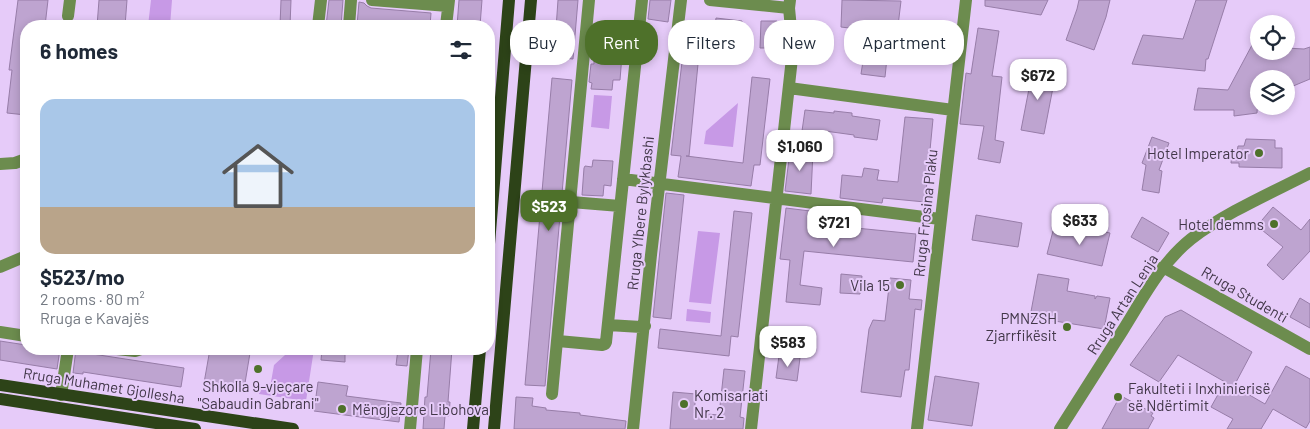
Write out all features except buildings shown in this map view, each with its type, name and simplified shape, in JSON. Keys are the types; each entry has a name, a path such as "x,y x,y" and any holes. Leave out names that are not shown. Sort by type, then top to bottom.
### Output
{"main road":[{"path":"495,171 509,0"},
{"path":"494,429 531,0"},
{"path":"473,429 479,355"},
{"name":"Rruga Muhamet Gjollesha","path":"0,385 293,429"},
{"name":"Rruga Muhamet Gjollesha","path":"0,399 195,429"},
{"path":"463,429 474,411"},
{"path":"496,412 502,429"}],"street":[{"path":"68,16 70,0"},
{"path":"319,20 321,0"},
{"path":"349,20 351,0"},
{"path":"372,0 448,3 447,20"},
{"path":"552,394 589,0"},
{"path":"558,341 602,345 606,342 642,0"},
{"name":"Rruga Ylbere Bylykbashi","path":"633,429 681,0"},
{"path":"710,0 789,4 793,49 751,429"},
{"name":"Rruga Frosina Plaku","path":"918,429 966,0"},
{"path":"788,88 953,110"},
{"path":"0,164 20,161"},
{"name":"Rruga Artan Lenja","path":"1060,429 1164,267 1182,247 1235,212 1310,173"},
{"path":"623,179 940,219"},
{"path":"571,202 620,206"},
{"path":"0,267 20,259"},
{"name":"Rruga Studenti","path":"1164,267 1310,349"},
{"path":"608,324 645,326"},
{"path":"0,332 20,335"},
{"path":"61,395 67,355"},
{"path":"410,429 416,355"}],"shaded area":[{"path":"151,0 172,0 170,20 149,20"},
{"path":"594,95 612,96 609,129 591,127"},
{"path":"738,103 733,147 704,144 706,131"},
{"path":"698,231 720,233 711,304 689,302"},
{"path":"687,309 711,312 710,323 686,321"},
{"path":"285,355 313,355 306,401 259,394 259,390 271,382 274,365"}],"place":[{"name":"Hotel Imperator","path":"1259,153"},
{"name":"Hotel demms","path":"1274,224"},
{"name":"Vila 15","path":"900,285"},
{"name":"PMNZSH Zjarrfikësit","path":"1067,327"},
{"name":"Shkolla 9-vjeçare \"Sabaudin Gabrani\"","path":"258,369"},
{"name":"Fakulteti i Inxhinierisë së Ndërtimit","path":"1118,397"},
{"name":"Komisariati Nr. 2","path":"684,404"},
{"name":"Mëngjezore Libohova","path":"342,409"}]}
